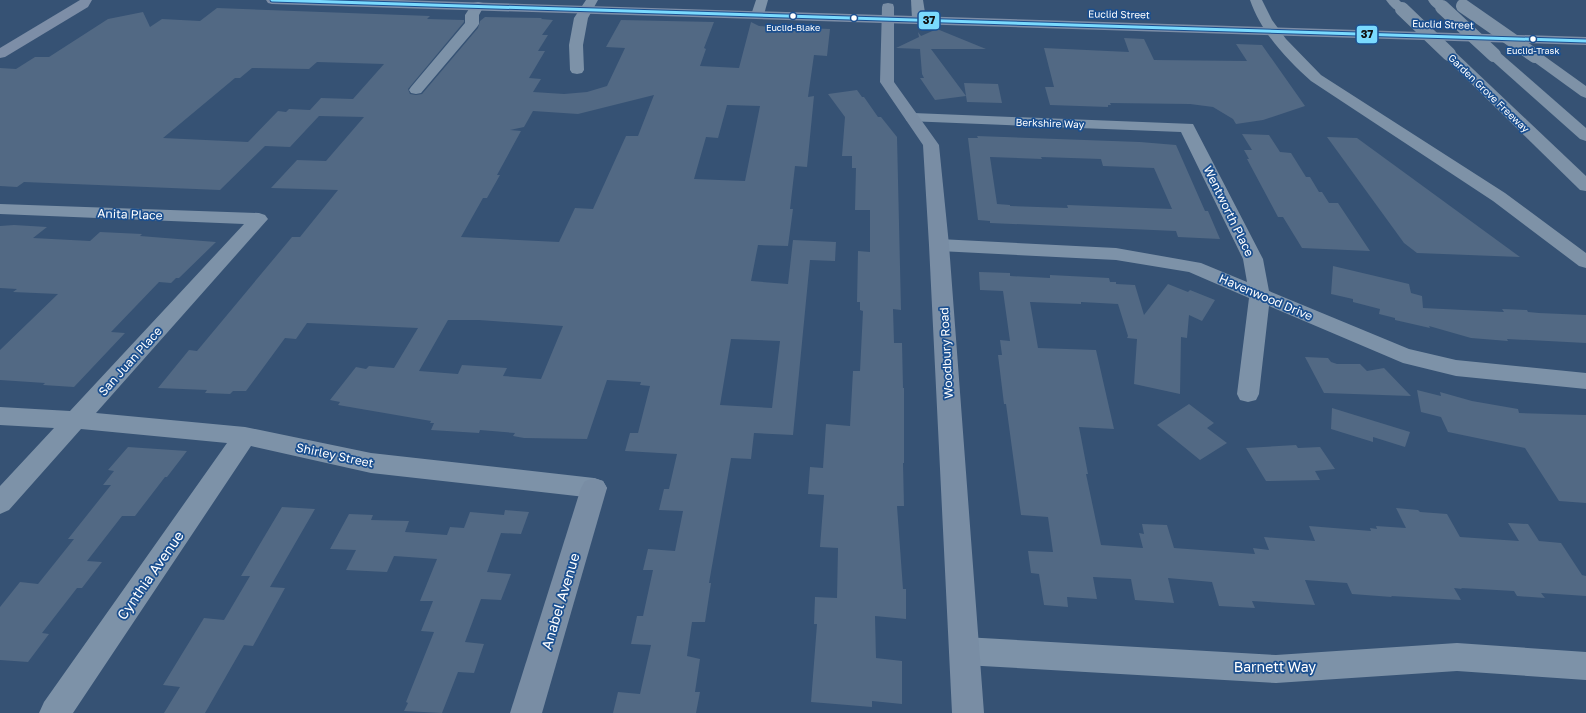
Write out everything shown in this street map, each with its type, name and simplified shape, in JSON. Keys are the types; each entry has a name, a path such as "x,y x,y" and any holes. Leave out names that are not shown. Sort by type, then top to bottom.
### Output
{"highway":[{"path":"1256,0 1258,17 1277,24 1301,64 1325,85 1493,194 1586,262"},
{"path":"1459,3 1586,93"},
{"name":"Garden Grove Freeway","path":"1397,4 1586,186"},
{"path":"1438,4 1586,136"}],"main road":[{"path":"0,54 84,4 86,0"},
{"name":"Euclid Street","path":"272,0 478,6 760,6"},
{"name":"Euclid Street","path":"653,0 888,13 918,9 1089,19 1277,24 1586,41"},
{"name":"Euclid Street","path":"1089,19 1200,16"},
{"name":"Euclid Street","path":"1347,20 1586,29"}],"street":[{"path":"577,70 576,45 581,18 589,5"},
{"path":"416,90 472,24 472,15 478,6"},
{"name":"Woodbury Road","path":"888,13 886,82 931,145 939,245 968,713"},
{"name":"Berkshire Way","path":"912,118 1187,127"},
{"name":"Wentworth Place","path":"1187,127 1254,259 1260,295 1248,394"},
{"name":"Anita Place","path":"0,209 259,219"},
{"name":"San Juan Place","path":"0,503 259,219"},
{"name":"Havenwood Drive","path":"939,245 1116,254 1194,267 1403,355 1456,368 1586,381"},
{"name":"Shirley Street","path":"0,416 76,420 245,436 371,463 594,488"},
{"name":"Cynthia Avenue","path":"55,713 245,436"},
{"name":"Anabel Avenue","path":"526,713 594,488"},
{"name":"Barnett Way","path":"964,651 1276,669 1457,657 1586,666"}],"building":[{"path":"217,8 430,16 427,19 464,20 464,22 408,89 410,94 416,95 422,94 478,28 480,21 485,17 542,18 541,19 553,20 542,35 548,35 538,51 545,51 529,78 541,79 533,92 564,94 587,92 607,86 625,48 606,47 621,20 714,22 704,48 706,49 700,66 739,68 751,22 759,26 830,29 827,56 814,55 808,97 814,96 807,167 795,166 790,209 793,209 788,246 758,245 751,281 788,284 793,240 836,242 835,261 810,260 793,435 754,433 751,459 731,458 709,583 711,583 705,622 692,622 687,656 700,659 695,692 700,692 696,713 613,713 618,692 640,694 651,645 631,644 637,616 643,616 653,570 643,570 648,549 675,551 683,511 659,510 664,489 669,489 677,454 625,451 630,433 638,433 650,386 640,385 641,382 607,380 587,439 524,438 513,436 515,433 480,430 479,433 431,430 434,423 430,423 431,421 338,405 340,402 330,400 356,367 366,369 369,366 394,368 418,328 307,323 296,339 285,338 246,391 233,391 230,394 205,393 207,390 158,388 189,350 197,351 292,237 300,237 338,190 271,188 297,160 326,161 364,117 319,116 290,147 265,146 220,190 24,182 17,187 0,186 0,68 16,69 35,57 49,57 108,19 143,12 150,27 162,19 200,21","holes":["317,62 384,64 353,99 321,98 310,110 289,109 286,112 278,111 248,142 163,138 235,78 240,78 252,68 309,69","654,95 638,136 626,136 593,209 575,208 559,242 461,237 483,198 487,198 500,175 497,175 521,131 510,130 524,127 533,111 578,114","727,105 760,106 745,181 694,179 706,137 718,138","448,320 479,320 563,326 541,379 503,376 507,368 462,365 458,374 419,371","731,339 780,341 772,408 720,405"]},
{"path":"937,29 986,49 931,49 966,96 935,100 920,78 924,78 922,74 920,49 896,48 919,37 918,32 921,36"},
{"path":"1124,38 1144,39 1154,60 1247,61 1236,44 1262,45 1305,106 1263,120 1236,124 1233,119 1213,107 1190,104 1110,103 1111,105 1108,105 1108,107 1050,105 1045,87 1054,87 1044,48 1129,52"},
{"path":"964,83 998,84 1002,103 967,102"},
{"path":"857,90 862,97 864,97 878,117 881,117 897,137 901,310 893,309 894,343 902,343 904,388 904,506 897,506 903,589 906,589 906,619 875,616 876,658 902,661 902,704 872,701 872,707 811,702 817,624 814,624 815,597 837,598 838,548 820,547 824,495 808,494 810,467 823,468 826,424 850,426 853,371 860,371 863,311 860,310 860,302 857,302 858,251 870,252 870,210 855,210 856,168 852,168 852,156 842,156 845,117 828,94"},
{"path":"1242,134 1269,135 1280,152 1291,153 1306,177 1310,177 1319,192 1322,192 1329,203 1338,203 1370,251 1302,248 1283,217 1278,217 1247,159 1249,159 1244,150 1252,150"},
{"path":"977,136 1140,142 1176,145 1205,211 1208,211 1220,239 1178,237 1176,231 990,223 990,221 978,220 968,138 978,138","holes":["990,157 1042,159 1041,157 1101,159 1103,166 1154,168 1172,209 1067,205 1068,208 1010,206 997,204"]},
{"path":"1327,137 1357,138 1520,257 1417,253 1404,243"},
{"path":"14,225 47,227 33,238 90,241 100,232 142,234 140,236 216,242 179,278 176,278 171,283 159,282 111,332 125,333 74,387 43,385 45,383 0,380 0,350 58,294 13,292 17,289 0,288 0,226"},
{"path":"1333,266 1409,284 1411,293 1422,296 1423,308 1504,312 1502,309 1527,310 1528,312 1539,313 1586,315 1586,343 1507,339 1508,341 1471,338 1429,326 1430,328 1395,320 1395,318 1379,314 1380,309 1353,302 1353,299 1331,294"},
{"path":"979,272 1010,273 1010,276 1050,278 1050,275 1109,278 1110,282 1116,282 1116,284 1135,285 1144,315 1168,284 1188,292 1190,290 1215,300 1202,321 1189,315 1187,338 1181,337 1180,394 1134,384 1137,339 1127,338 1128,336 1118,304 1030,302 1038,348 1096,350 1114,429 1079,427 1088,474 1086,474 1101,545 1143,548 1139,533 1144,534 1142,524 1167,525 1174,548 1255,554 1253,548 1269,550 1264,537 1315,541 1309,526 1371,531 1370,528 1377,529 1376,526 1406,528 1396,508 1418,510 1420,512 1447,514 1460,537 1519,541 1508,523 1528,524 1539,541 1561,543 1582,575 1586,576 1586,596 1541,593 1545,598 1517,596 1514,591 1454,588 1461,600 1391,596 1392,597 1352,594 1347,583 1305,580 1315,605 1252,601 1255,608 1219,606 1212,582 1168,578 1174,603 1135,600 1131,579 1093,577 1097,599 1067,597 1068,607 1044,605 1039,574 1031,573 1028,551 1053,552 1048,517 1021,515 998,355 1002,355 1000,340 1010,341 1003,291 980,290"},
{"path":"1305,357 1328,358 1331,362 1337,364 1360,364 1367,371 1384,368 1411,396 1324,393"},
{"path":"1417,390 1441,396 1440,392 1472,401 1518,409 1519,413 1586,415 1586,503 1559,501 1525,448 1448,432 1441,417 1421,412"},
{"path":"1189,404 1214,423 1207,428 1227,443 1200,460 1157,425"},
{"path":"1332,408 1410,432 1405,447 1373,437 1373,442 1331,429"},
{"path":"1296,445 1298,448 1320,447 1335,469 1315,471 1320,480 1266,481 1246,448"},
{"path":"128,447 187,451 135,516 122,516 87,561 102,562 82,588 77,588 42,633 49,634 28,662 0,660 0,607 20,582 38,584 74,539 68,539 111,485 103,485 114,471 108,470"},
{"path":"282,507 315,509 270,587 285,588 253,646 244,645 205,713 164,713 180,687 163,685 204,618 224,620 250,576 241,576"},
{"path":"505,510 529,512 521,534 501,533 487,572 511,574 501,600 481,599 465,642 484,644 474,673 458,672 442,713 404,711 408,703 406,702 434,632 421,631 433,601 420,601 437,559 394,556 387,572 346,570 356,550 330,549 349,514 373,515 371,520 409,521 405,532 447,535 450,527 464,528 470,512 504,515"}],"transit line":[{"name":"37","path":"272,0 1586,41"}],"place":[{"name":"Euclid-Blake","path":"793,16"},
{"name":"Euclid-Trask","path":"1533,39"}]}
